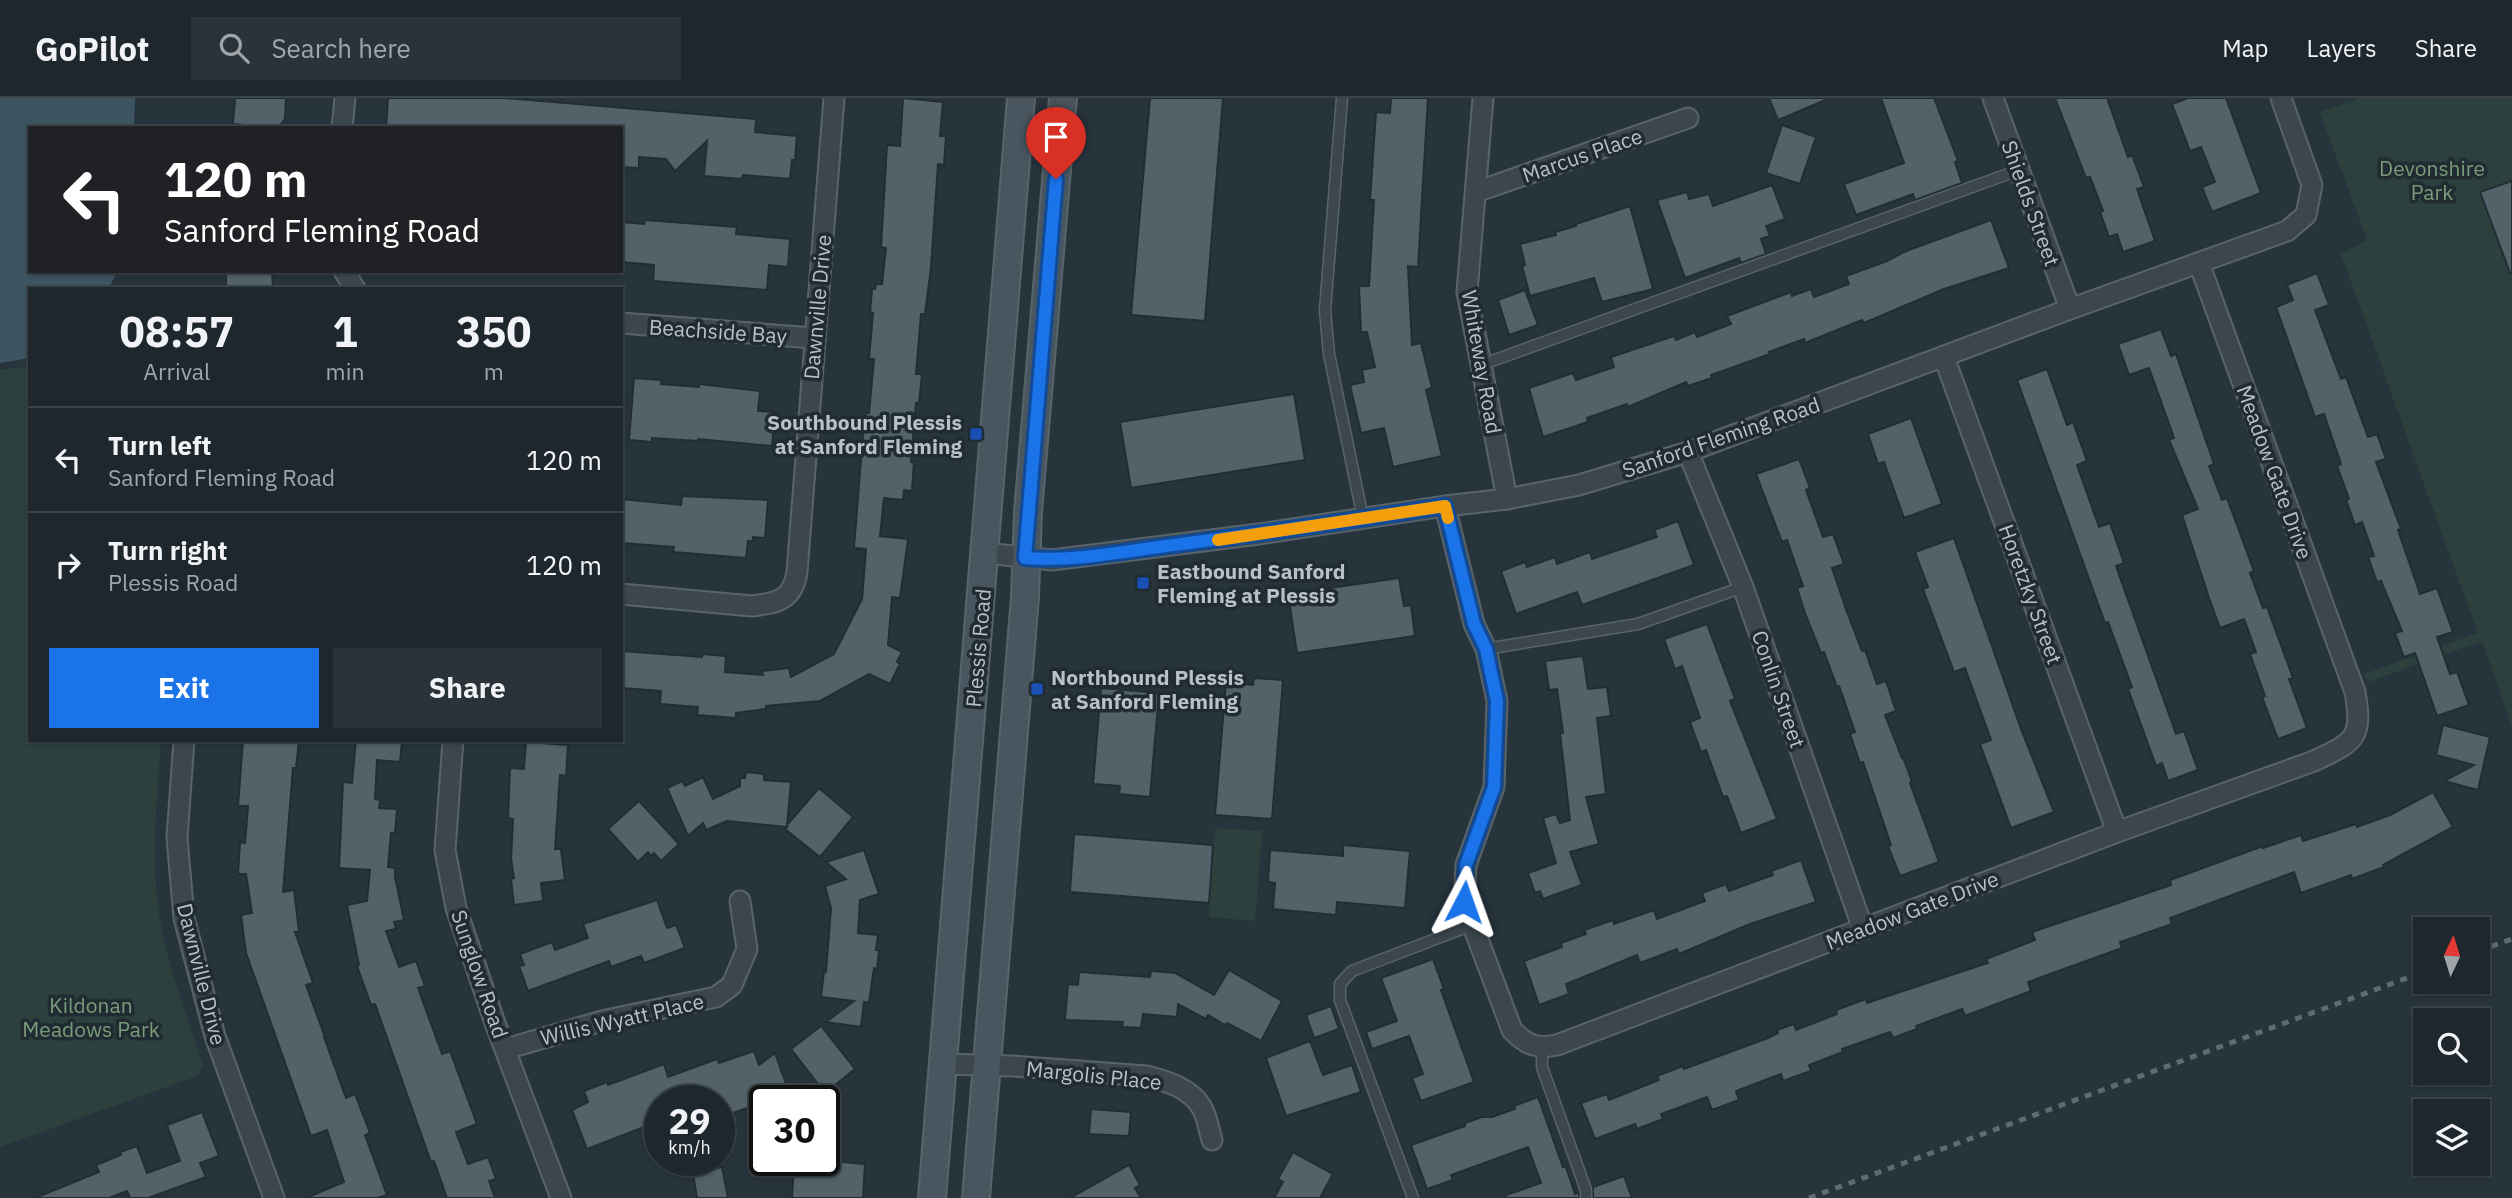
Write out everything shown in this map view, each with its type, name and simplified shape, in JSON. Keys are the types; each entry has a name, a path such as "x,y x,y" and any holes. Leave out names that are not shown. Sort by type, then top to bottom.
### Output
{"main road":[{"name":"Plessis Road","path":"932,1198 1021,98"},
{"name":"Plessis Road","path":"976,1198 1063,98"}],"street":[{"path":"342,126 345,98"},
{"name":"Dawnville Drive","path":"623,594 752,606 771,604 793,590 797,572 834,98"},
{"name":"Whiteway Road","path":"1483,98 1467,292 1507,499"},
{"name":"Shields Street","path":"1993,98 2070,309"},
{"name":"Sanford Fleming Road","path":"985,553 1066,559 1507,499 1579,485 1688,452 2287,231 2306,215 2312,185 2281,98"},
{"name":"Marcus Place","path":"1476,192 1688,118"},
{"name":"Meadow Gate Drive","path":"1542,1048 2314,761 2352,740 2358,726 2358,712 2351,682 2199,263"},
{"name":"Beachside Bay","path":"623,323 814,338"},
{"name":"Horetzky Street","path":"1944,358 2117,832"},
{"name":"Conlin Street","path":"1688,452 1743,587 1863,929"},
{"path":"1445,506 1474,624 1486,649 1497,701 1494,787 1466,865 1464,902 1512,1030 1524,1043 1542,1048"},
{"name":"Dawnville Drive","path":"184,742 177,838 184,918 215,1036 274,1198"},
{"name":"Sunglow Road","path":"453,742 445,850 456,908 561,1198"},
{"name":"Willis Wyatt Place","path":"506,1049 601,1021 716,997 732,985 747,948 740,901"},
{"name":"Margolis Place","path":"943,1064 1146,1076 1164,1080 1186,1091 1202,1107 1212,1140"}],"lane":[{"path":"1342,98 1325,310 1329,354 1363,518"},
{"path":"1481,365 2020,170"},
{"path":"1486,649 1611,631 1639,624 1743,587"},
{"path":"1413,1198 1340,1000 1340,984 1352,971 1472,925"},
{"path":"1542,1048 1542,1067 1586,1190 1586,1198"}],"green space":[{"name":"Devonshire Park","path":"2360,98 2512,98 2512,726 2482,641 2368,682 2364,674 2478,633 2341,254 2367,240 2320,112"},
{"name":"Kildonan Meadows Park","path":"28,366 28,742 161,742 155,844 158,906 171,967 203,1066 197,1076 0,1147 0,370"},
{"path":"1215,828 1262,831 1255,921 1209,917"}],"water":[{"path":"0,98 135,98 134,126 28,126 28,273 116,273 110,287 28,287 28,358 0,363"}],"building":[{"path":"235,98 286,98 285,119 280,126 233,124"},
{"path":"388,98 504,98 756,119 755,132 797,136 790,179 743,175 742,179 704,176 707,141 675,171 666,159 639,157 639,168 623,167 623,126 386,126"},
{"path":"903,98 943,102 940,136 946,136 944,165 938,164 931,268 925,314 921,314 916,374 922,374 919,403 916,403 911,462 914,462 912,491 904,490 903,500 884,498 880,536 908,539 900,598 892,597 888,645 902,652 897,662 900,664 890,684 869,674 820,701 766,706 766,709 736,713 736,718 697,715 698,707 660,704 661,691 623,688 623,651 702,657 702,654 726,656 725,672 763,675 762,671 789,668 791,677 834,654 862,599 866,549 854,548 863,434 866,413 869,413 874,359 869,359 873,313 870,312 872,289 875,289 876,284 882,284 886,248 881,247 887,145 900,146"},
{"path":"1150,98 1223,98 1205,321 1131,315"},
{"path":"1391,98 1428,98 1418,267 1408,266 1412,345 1421,343 1432,388 1426,390 1442,456 1393,467 1384,428 1361,433 1350,385 1364,382 1362,370 1375,367 1367,332 1361,332 1359,286 1369,286 1374,200 1370,200 1376,112 1390,113"},
{"path":"1769,98 1830,98 1778,120"},
{"path":"1881,98 1934,98 1958,161 1955,162 1962,183 1915,200 1913,194 1856,215 1844,184 1904,163"},
{"path":"2055,98 2107,98 2128,157 2132,155 2144,187 2137,189 2155,241 2123,252 2117,234 2109,237 2100,212 2103,211 2090,177 2086,178"},
{"path":"2188,98 2226,98 2261,193 2212,212 2202,187 2215,182 2201,147 2190,151 2172,104"},
{"path":"1782,125 1816,137 1800,184 1766,173"},
{"path":"2512,181 2512,273 2510,273 2480,192"},
{"path":"1772,185 1785,219 1766,226 1770,236 1761,239 1766,254 1741,263 1739,258 1685,278 1657,200 1687,192 1689,199 1709,194 1713,206"},
{"path":"1630,206 1653,289 1602,302 1594,278 1530,296 1522,266 1525,265 1520,244 1556,235 1555,232"},
{"path":"645,220 737,227 736,234 790,239 788,267 769,265 767,290 653,281 654,265 623,262 623,222 644,224"},
{"path":"1991,220 2009,268 1944,289 1864,323 1862,320 1805,343 1804,339 1711,375 1712,378 1688,386 1686,382 1628,407 1627,404 1587,418 1588,422 1543,437 1529,388 1573,373 1576,380 1614,367 1611,357 1674,336 1676,340 1695,332 1697,337 1731,324 1727,316 1791,292 1792,296 1811,289 1814,297 1849,284 1846,276"},
{"path":"226,273 272,273 273,287 226,287"},
{"path":"2317,273 2329,305 2315,310 2341,379 2346,377 2368,437 2377,434 2386,459 2376,462 2401,529 2398,530 2420,594 2437,588 2453,632 2437,637 2450,674 2457,672 2469,705 2437,716 2415,653 2404,657 2395,633 2402,631 2381,581 2377,582 2368,557 2374,556 2362,522 2355,525 2346,500 2349,499 2337,466 2341,464 2324,414 2315,417 2276,307 2293,300 2287,285"},
{"path":"1525,290 1538,325 1509,335 1498,300"},
{"path":"2161,329 2171,356 2176,354 2214,464 2209,466 2222,500 2227,498 2254,571 2250,573 2263,608 2267,607 2293,678 2289,679 2307,728 2278,739 2262,697 2265,696 2250,654 2256,652 2244,619 2220,628 2209,598 2182,515 2198,509 2169,440 2174,438 2149,368 2129,375 2118,344"},
{"path":"2047,369 2067,425 2073,422 2087,461 2077,465 2099,527 2110,523 2124,563 2116,566 2176,734 2184,731 2198,770 2168,781 2162,763 2156,766 2128,689 2132,687 2108,622 2105,623 2017,380"},
{"path":"634,378 662,380 661,384 699,387 699,384 760,391 758,411 775,412 772,446 698,439 652,438 652,442 629,440"},
{"path":"1294,394 1305,460 1131,488 1120,422"},
{"path":"1911,418 1942,504 1904,518 1884,462 1878,464 1868,434"},
{"path":"1799,459 1810,488 1806,490 1823,537 1833,534 1844,564 1832,568 1862,651 1865,650 1877,684 1886,681 1896,711 1885,715 1903,757 1939,862 1900,876 1888,846 1891,845 1863,762 1860,763 1850,734 1855,732 1839,686 1837,687 1824,652 1821,653 1805,613 1797,588 1803,586 1787,540 1782,542 1756,474"},
{"path":"682,496 768,500 765,538 753,537 753,541 748,541 746,558 673,552 674,547 623,543 623,499 681,505"},
{"path":"1678,521 1694,565 1582,605 1577,592 1516,614 1501,571 1525,562 1527,567 1555,557 1557,564 1590,552 1592,559 1657,537 1654,530"},
{"path":"1954,538 2021,729 2054,812 2011,828 1980,744 1991,740 1965,668 1954,672 1923,589 1928,587 1915,552"},
{"path":"1399,578 1404,606 1411,605 1415,636 1297,653 1288,594"},
{"path":"1707,624 1735,699 1730,701 1777,819 1741,833 1727,796 1723,797 1706,750 1701,752 1690,722 1700,718 1682,666 1675,669 1664,639"},
{"path":"1583,656 1588,689 1607,687 1611,716 1597,718 1606,794 1586,797 1599,844 1570,852 1582,885 1543,899 1540,891 1535,893 1528,873 1556,863 1543,818 1556,814 1560,823 1570,820 1557,689 1549,690 1545,661"},
{"path":"1254,678 1283,680 1272,819 1215,815 1226,682 1253,685"},
{"path":"1101,688 1159,693 1150,797 1119,794 1120,786 1093,784"},
{"path":"2443,725 2490,737 2478,790 2444,781 2474,765 2436,755"},
{"path":"243,742 299,742 296,768 293,768 283,892 294,890 299,932 295,932 313,983 306,985 346,1098 355,1094 370,1133 365,1135 387,1195 377,1198 306,1198 344,1182 327,1130 311,1136 246,953 241,915 252,913 246,874 238,874 240,842 245,843 248,806 238,806"},
{"path":"356,742 402,742 400,762 377,760 375,799 380,800 379,808 397,809 395,833 391,833 388,867 395,868 404,920 394,922 396,929 386,931 399,967 416,961 425,986 418,988 442,1054 450,1051 477,1124 456,1132 468,1164 488,1157 496,1179 489,1181 495,1198 447,1198 434,1161 431,1162 375,1004 371,1005 357,966 359,965 347,905 367,901 370,870 339,868 343,782 352,783"},
{"path":"526,742 568,745 566,776 560,775 555,849 561,849 565,880 541,883 543,901 514,905 511,879 514,878 511,859 513,819 508,818 510,768 524,769"},
{"path":"746,772 764,774 764,780 791,782 787,825 819,788 853,817 820,857 785,829 787,827 727,821 706,830 703,823 688,836 667,788 682,781 685,786 703,777 713,799 740,786 740,778 745,778"},
{"path":"2433,792 2453,827 2383,865 2384,867 2352,879 2351,875 2301,893 2294,872 2170,918 2172,924 2120,942 2122,948 2028,982 2031,991 1965,1016 1962,1009 1916,1026 1917,1029 1893,1038 1890,1032 1842,1049 1843,1052 1809,1065 1811,1071 1783,1081 1781,1074 1736,1091 1739,1100 1712,1110 1707,1097 1661,1114 1663,1119 1637,1129 1635,1124 1595,1139 1581,1103 1607,1094 1609,1100 1659,1080 1657,1076 1683,1066 1684,1069 1768,1038 1778,1033 1777,1030 1794,1024 1796,1030 1866,999 1867,1003 1988,963 1986,959 2035,940 2032,932 2171,885 2170,880 2263,846 2301,835 2303,841 2356,824 2357,827 2390,815"},
{"path":"639,801 679,844 661,861 654,853 651,856 648,852 638,862 608,829"},
{"path":"1074,834 1213,845 1209,903 1070,892"},
{"path":"1343,845 1410,851 1405,908 1337,902 1336,915 1273,909 1275,883 1268,882 1270,850 1343,856"},
{"path":"864,850 879,894 860,900 858,933 878,935 876,950 879,950 869,1003 864,1002 861,1027 826,1022 854,1001 821,997 824,971 826,972 831,908 825,886 846,879 826,862"},
{"path":"1801,860 1816,902 1750,924 1679,954 1677,949 1640,963 1637,955 1566,984 1569,994 1539,1005 1524,961 1562,947 1561,943 1586,934 1584,930 1613,920 1614,924 1654,910 1657,919 1705,901 1702,893 1726,884 1729,891 1773,875 1771,871"},
{"path":"657,900 667,928 676,925 685,948 644,963 641,956 611,967 609,961 528,991 519,966 524,965 520,954 552,942 555,950 588,938 583,924"},
{"path":"1433,959 1444,989 1441,990 1474,1082 1421,1101 1412,1078 1423,1074 1409,1036 1372,1049 1366,1032 1397,1021 1381,978"},
{"path":"1229,970 1282,1001 1261,1041 1227,1023 1225,1025 1208,1015 1206,1019 1178,1004 1177,1017 1143,1014 1141,1028 1122,1027 1123,1022 1065,1020 1068,984 1078,985 1079,972 1150,977 1151,971 1175,973 1214,995"},
{"path":"1331,1006 1339,1029 1314,1038 1306,1015"},
{"path":"821,1026 855,1069 835,1085 819,1085 791,1049"},
{"path":"1310,1041 1323,1075 1352,1065 1361,1092 1286,1116 1266,1058"},
{"path":"754,1051 759,1065 775,1053 786,1085 749,1085 749,1107 735,1112 735,1085 644,1085 644,1127 587,1149 572,1110 588,1102 584,1091 664,1064 668,1077 717,1059 719,1063"},
{"path":"1538,1097 1563,1167 1566,1167 1575,1194 1579,1192 1579,1198 1506,1198 1506,1195 1541,1183 1528,1147 1451,1175 1453,1180 1427,1189 1411,1145 1465,1126 1465,1123 1482,1117 1492,1117 1515,1109 1514,1106"},
{"path":"1091,1109 1131,1112 1129,1136 1089,1134"},
{"path":"202,1112 219,1156 200,1163 206,1177 148,1198 130,1198 127,1191 109,1198 35,1198 99,1172 96,1165 137,1146 147,1173 180,1161 167,1125"},
{"path":"1293,1152 1333,1174 1320,1198 1274,1198 1283,1182 1278,1179"},
{"path":"840,1162 865,1164 863,1198 792,1198 793,1176 840,1176"},
{"path":"1129,1165 1140,1185 1135,1188 1141,1198 1070,1198"},
{"path":"693,1176 724,1176 728,1198 697,1198"},
{"path":"1624,1176 1632,1198 1593,1198 1593,1187"}],"railway":[{"path":"2490,947 2512,939"},
{"path":"1809,1198 2413,976"}],"slow traffic":[{"path":"1218,540 1445,506 1448,518"}],"place":[{"name":"Southbound Plessis at Sanford Fleming","path":"976,434"},
{"name":"Eastbound Sanford Fleming at Plessis","path":"1143,583"},
{"name":"Northbound Plessis at Sanford Fleming","path":"1037,689"}],"route":[{"path":"1056,179 1025,558 1052,560 1104,554 1445,506 1474,624 1486,649 1497,701 1494,787 1466,865 1464,902"}]}
